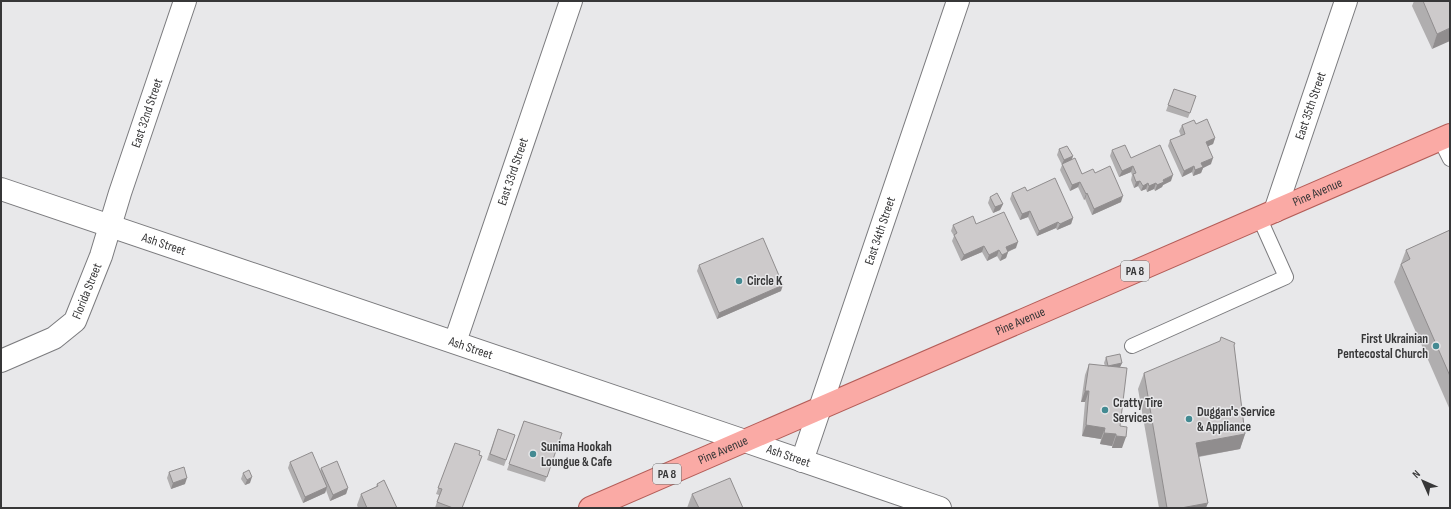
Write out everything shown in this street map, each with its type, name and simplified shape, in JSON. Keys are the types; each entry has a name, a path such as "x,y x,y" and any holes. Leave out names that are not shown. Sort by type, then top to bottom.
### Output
{"main road":[{"name":"Pine Avenue","path":"590,508 624,500 745,440 1445,137"}],"street":[{"name":"East 32nd Street","path":"110,226 185,1"},
{"name":"East 33rd Street","path":"455,342 571,1"},
{"name":"East 34th Street","path":"802,461 958,1"},
{"name":"East 35th Street","path":"1267,214 1346,1"},
{"name":"Ash Street","path":"1,189 745,440 940,508"},
{"name":"Florida Street","path":"1,361 54,338 75,321 101,256 110,226"}],"lane":[{"path":"1445,137 1450,159"},
{"path":"1132,346 1286,277 1267,214"}],"building":[{"path":"1423,1 1450,1 1450,28 1437,34"},
{"path":"1174,89 1196,96 1190,113 1168,105"},
{"path":"1207,119 1215,138 1206,142 1213,158 1201,163 1203,167 1195,170 1194,166 1184,171 1170,140 1185,134 1182,125 1194,120 1196,124"},
{"path":"1125,145 1131,158 1160,145 1173,175 1157,185 1156,183 1149,186 1148,183 1143,186 1140,181 1136,182 1133,174 1136,173 1133,166 1122,171 1112,150"},
{"path":"1067,146 1073,156 1064,160 1059,149"},
{"path":"1075,158 1082,174 1093,169 1095,173 1110,166 1123,196 1094,209 1080,182 1072,185 1062,164"},
{"path":"1055,178 1073,218 1060,224 1058,222 1039,231 1030,211 1022,214 1012,193 1025,187 1027,191"},
{"path":"997,193 1003,204 995,207 990,197"},
{"path":"1004,212 1018,242 1006,247 1008,252 1002,255 999,250 989,255 984,246 964,255 954,235 957,233 953,225 973,216 976,224"},
{"name":"First Ukrainian Pentecostal Church","path":"1450,230 1450,376 1401,264 1410,259 1406,250"},
{"name":"Circle K","path":"763,238 783,285 719,313 699,265"},
{"name":"Duggan's Service & Appliance","path":"1221,337 1235,343 1234,345 1245,434 1196,443 1208,503 1181,508 1167,508 1144,373 1220,341"},
{"path":"1120,354 1122,363 1108,366 1106,357"},
{"path":"1089,364 1127,368 1120,426 1127,427 1126,437 1104,433 1105,428 1086,425 1089,391 1085,391"},
{"name":"Sunima Hookah Loungue & Cafe","path":"524,421 562,433 547,477 509,464"},
{"path":"498,429 515,435 506,460 490,454"},
{"path":"455,443 480,451 479,455 482,456 462,508 453,508 437,502 442,489 438,488"},
{"path":"312,452 327,487 305,497 290,462"},
{"path":"337,461 348,488 333,495 321,468"},
{"path":"184,467 187,478 173,483 169,472"},
{"path":"249,470 252,477 247,480 243,473"},
{"path":"730,478 743,508 699,508 692,494"},
{"path":"384,480 397,508 367,508 361,494 378,486 377,484"}],"place":[{"name":"Circle K","path":"739,281"},
{"name":"First Ukrainian Pentecostal Church","path":"1436,346"},
{"name":"Cratty Tire Services","path":"1105,410"},
{"name":"Duggan's Service & Appliance","path":"1189,419"},
{"name":"Sunima Hookah Loungue & Cafe","path":"533,454"}]}
